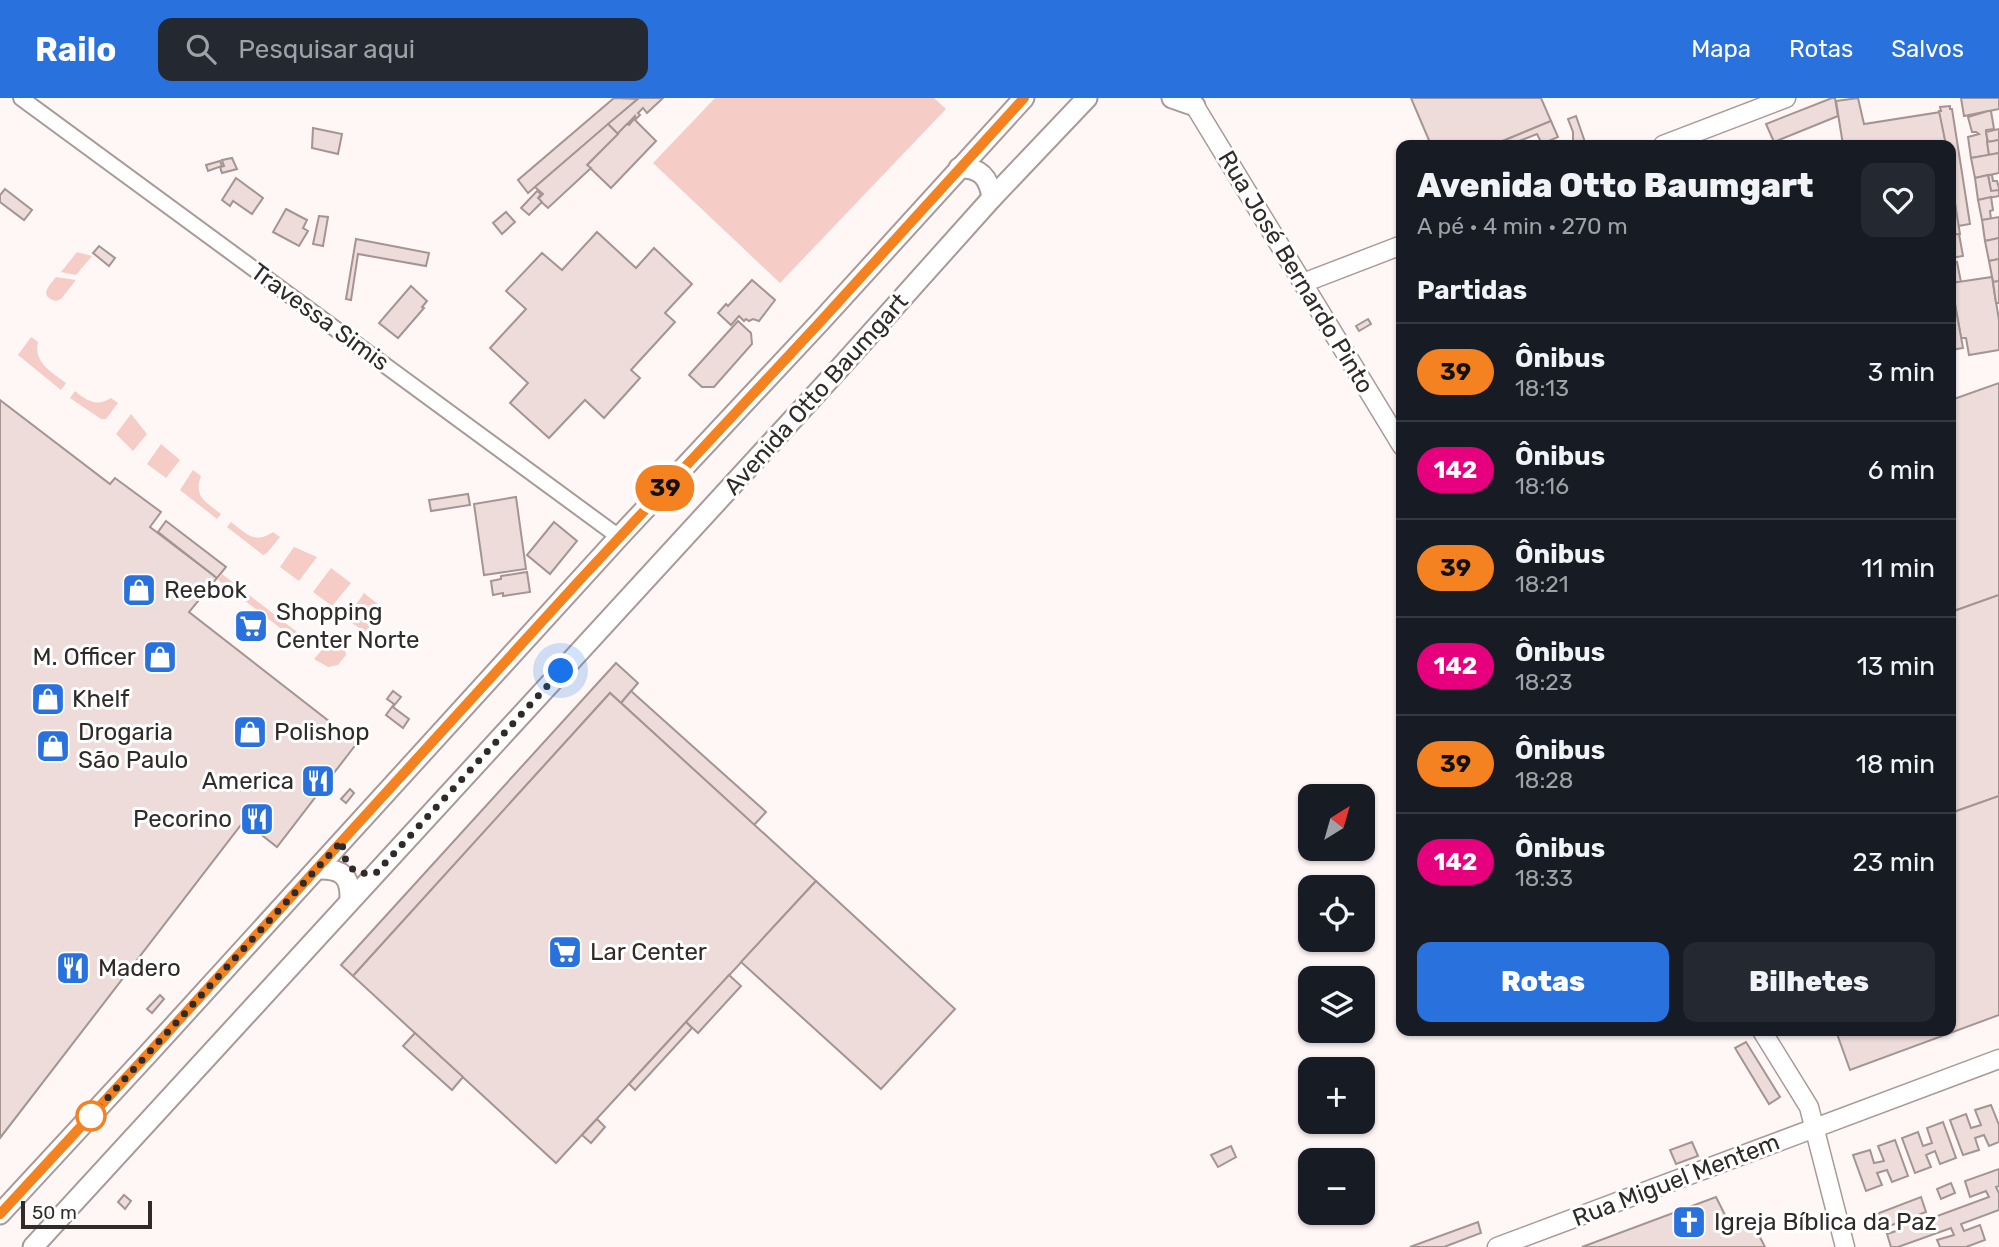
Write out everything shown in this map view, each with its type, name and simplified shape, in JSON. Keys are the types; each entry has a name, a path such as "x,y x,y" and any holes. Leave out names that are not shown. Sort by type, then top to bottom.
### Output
{"main road":[{"name":"Avenida Otto Baumgart","path":"0,1214 1024,98"},
{"name":"Avenida Otto Baumgart","path":"33,1247 838,370 992,198 1087,98"},
{"path":"1172,98 1193,102"},
{"path":"959,168 970,168 981,173 990,185 992,198"},
{"path":"342,841 344,857 350,867 363,874 376,873"},
{"path":"317,869 332,868 343,874 351,886 350,901"}],"street":[{"name":"Travessa Simis","path":"21,98 619,537"},
{"path":"1676,140 1786,98"},
{"name":"Rua José Bernardo Pinto","path":"1193,102 1396,436"},
{"path":"1303,283 1396,247"},
{"path":"1765,1036 1809,1107 1845,1247"},
{"name":"Rua Miguel Mentem","path":"1497,1247 1999,1059"}],"shaded area":[{"path":"715,98 934,98 946,109 780,283 653,163"},
{"path":"77,252 92,256 76,275 61,272"},
{"path":"56,277 76,280 61,299 56,301 46,294"},
{"path":"31,337 38,342 38,356 41,361 66,383 61,390 18,355"},
{"path":"75,391 92,402 111,398 118,403 106,419 101,419 70,398"},
{"path":"131,414 147,434 133,451 116,434"},
{"path":"161,444 180,460 166,478 147,464"},
{"path":"193,470 201,476 199,489 202,498 221,514 217,519 180,490"},
{"path":"231,522 251,536 261,537 273,532 280,537 263,555 227,527"},
{"path":"294,547 317,557 299,581 280,567"},
{"path":"331,568 351,583 332,606 313,592"},
{"path":"222,574 310,642 306,648 218,580"},
{"path":"364,593 384,609 365,632 346,619"},
{"path":"335,635 344,643 346,655 338,665 328,667 314,659"}],"building":[{"path":"614,98 638,99 528,193 518,180"},
{"path":"639,98 663,98 647,113 643,108 638,113 640,115 636,119 635,116 618,134 608,124"},
{"path":"1411,98 1541,98 1551,121 1505,140 1429,140"},
{"path":"1835,98 1838,116 1779,140 1773,140 1766,124"},
{"path":"1858,98 1864,124 1941,112 1945,140 1842,140 1836,101"},
{"path":"1961,98 1999,98 1999,109 1964,116"},
{"path":"1950,106 1952,109 1970,224 1958,226 1956,140 1945,140 1940,107"},
{"path":"1991,111 1994,129 1986,130 1989,155 1971,158 1968,137 1979,134 1972,132 1968,117"},
{"path":"1576,116 1584,140 1573,140 1568,119"},
{"path":"634,119 656,141 611,188 587,165"},
{"path":"1551,121 1558,137 1540,140 1537,134 1522,140 1505,140"},
{"path":"608,124 618,134 587,165 591,168 548,208 538,199 543,194 535,187"},
{"path":"313,128 342,134 338,154 312,148"},
{"path":"1999,129 1999,140 1988,142 1986,132"},
{"path":"1999,140 1999,153 1989,155 1987,142"},
{"path":"1999,153 1999,173 1975,178 1971,158"},
{"path":"232,158 237,169 222,173 222,160"},
{"path":"220,161 222,166 208,171 206,165"},
{"path":"1988,175 1992,175 1993,181 1997,181 1999,191 1991,191"},
{"path":"1988,175 1991,191 1999,190 1999,196 1978,200 1975,178"},
{"path":"236,178 263,198 252,214 233,201 230,206 222,200"},
{"path":"5,189 32,210 24,220 0,202 0,195"},
{"path":"537,191 541,194 538,198 542,202 529,215 521,208"},
{"path":"1991,197 1991,219 1982,220 1978,200"},
{"path":"286,209 307,220 303,228 308,231 299,246 273,232"},
{"path":"506,212 515,222 502,234 493,223"},
{"path":"319,216 328,217 323,246 313,244"},
{"path":"1956,216 1960,234 1956,234"},
{"path":"1999,217 1999,238 1985,241 1982,220"},
{"path":"597,232 636,268 654,248 692,284 665,313 675,322 631,370 640,378 604,418 585,400 549,438 510,403 528,383 490,348 526,309 506,291 542,253 562,270"},
{"path":"1956,234 1959,234 1963,256 1956,257"},
{"path":"1999,238 1999,259 1989,261 1985,241"},
{"path":"356,239 429,253 426,266 358,254 351,300 346,299"},
{"path":"99,246 115,258 109,266 93,253"},
{"path":"1999,259 1999,281 1993,282 1989,261"},
{"path":"1957,262 1961,282 1956,282"},
{"path":"1992,277 1999,320 1999,350 1969,355 1966,338 1961,338 1956,310 1956,282"},
{"path":"752,280 775,300 759,321 744,321 739,316 731,325 718,313"},
{"path":"1999,281 1999,303 1996,303 1993,282"},
{"path":"411,286 427,301 398,338 379,323"},
{"path":"1956,310 1963,348 1956,349"},
{"path":"1368,319 1371,324 1359,331 1356,326"},
{"path":"738,321 751,333 752,344 714,387 702,387 689,375"},
{"path":"1999,383 1999,595 1956,610 1956,398"},
{"path":"0,400 110,484 115,478 161,512 150,527 217,578 189,612 357,743 277,847 244,821 0,1138"},
{"path":"468,494 470,505 431,511 429,500"},
{"path":"516,497 526,569 484,575 474,504"},
{"path":"166,521 226,567 217,578 158,532"},
{"path":"554,522 577,541 550,574 527,555"},
{"path":"527,572 530,592 493,595 491,581 501,579 501,576"},
{"path":"1999,595 1999,796 1956,811 1956,610"},
{"path":"616,663 638,683 621,703 610,693 353,976 341,965"},
{"path":"393,691 401,697 393,707 409,719 403,728 386,715 394,704 387,699"},
{"path":"631,691 766,812 754,825 621,703"},
{"path":"610,693 816,881 556,1163 353,976"},
{"path":"350,789 354,793 346,803 341,799"},
{"path":"1999,796 1999,1015 1956,1031 1956,811"},
{"path":"816,881 955,1009 881,1089 741,962"},
{"path":"729,975 741,986 698,1033 686,1022"},
{"path":"160,995 164,999 152,1013 147,1009"},
{"path":"686,1022 692,1028 635,1090 629,1084"},
{"path":"415,1033 463,1077 452,1090 403,1046"},
{"path":"1838,1036 1942,1036 1850,1070"},
{"path":"1746,1042 1780,1097 1769,1104 1735,1048"},
{"path":"1991,1105 1999,1125 1999,1142 1989,1146 1984,1135 1975,1138 1979,1150 1963,1155 1950,1120 1966,1114 1971,1128 1981,1125 1975,1110"},
{"path":"597,1119 605,1127 591,1143 582,1135"},
{"path":"1943,1122 1956,1158 1940,1164 1935,1151 1926,1155 1931,1167 1915,1173 1902,1138 1918,1132 1923,1146 1932,1143 1927,1128"},
{"path":"1895,1140 1908,1176 1892,1182 1887,1170 1877,1173 1882,1185 1866,1191 1853,1155 1870,1150 1874,1163 1884,1161 1878,1146"},
{"path":"1692,1142 1698,1156 1676,1164 1670,1150"},
{"path":"1231,1146 1236,1157 1218,1167 1211,1155"},
{"path":"1999,1169 1999,1186 1996,1187 1999,1193 1999,1210 1961,1224 1964,1231 1980,1225 1985,1240 1966,1247 1940,1247 1937,1240 1954,1235 1951,1228 1898,1247 1891,1247 1887,1234 1902,1229 1900,1222 1884,1228 1879,1213 1921,1197 1926,1212 1910,1218 1913,1225 1989,1197 1986,1191 1970,1197 1965,1181"},
{"path":"1951,1183 1955,1193 1941,1199 1937,1189"},
{"path":"124,1195 131,1201 125,1209 118,1202"},
{"name":"Igreja Bíblica da Paz","path":"1716,1197 1731,1227 1750,1218 1765,1247 1582,1247"},
{"path":"1478,1222 1481,1233 1444,1247 1410,1247"}],"bus line":[{"name":"39","path":"0,1214 1024,98"}],"place":[{"name":"Reebok","path":"139,590"},
{"name":"Shopping Center Norte","path":"251,626"},
{"name":"M. Officer","path":"160,657"},
{"name":"Khelf","path":"48,699"},
{"name":"Polishop","path":"250,732"},
{"name":"Drogaria São Paulo","path":"53,746"},
{"name":"America","path":"318,781"},
{"name":"Pecorino","path":"257,819"},
{"name":"Lar Center","path":"565,952"},
{"name":"Madero","path":"73,968"},
{"name":"Igreja Bíblica da Paz","path":"1689,1222"}],"route":[{"path":"91,1116 342,841 344,857 350,867 363,874 376,873 561,671"}]}
